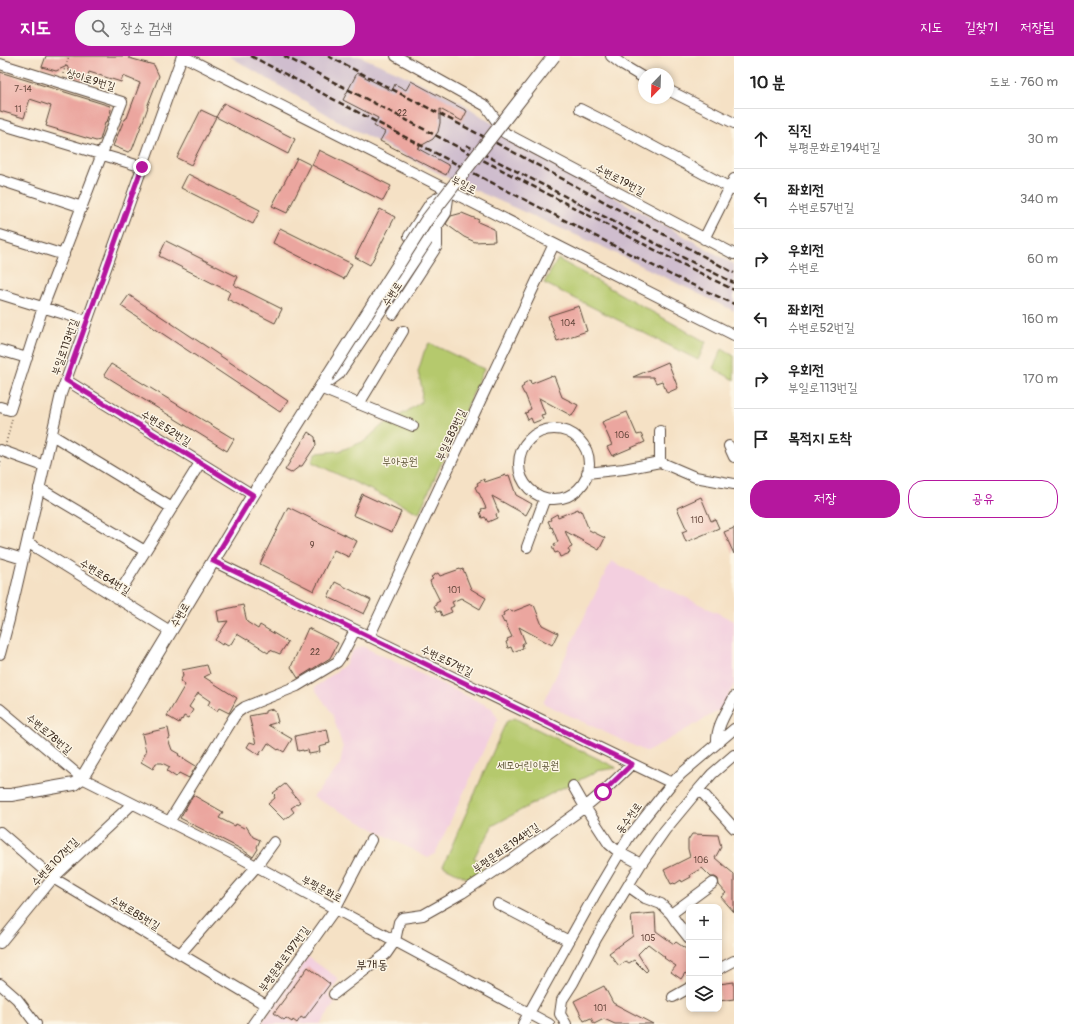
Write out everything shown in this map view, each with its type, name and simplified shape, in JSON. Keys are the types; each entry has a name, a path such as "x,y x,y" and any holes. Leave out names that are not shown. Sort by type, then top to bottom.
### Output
{"main road":[{"name":"수변로","path":"82,778 253,495 426,221 554,56"},
{"path":"2,796 74,784 82,778"}],"street":[{"name":"부일로113번길","path":"0,654 44,466 66,380 183,56"},
{"name":"부일로","path":"183,56 734,335"},
{"name":"수변로19번길","path":"396,56 486,106 505,133 704,239 733,252"},
{"path":"611,56 638,74"},
{"name":"상이로9번길","path":"0,64 122,102 44,307 10,410"},
{"path":"674,93 734,123"},
{"path":"580,109 733,185 704,239"},
{"path":"0,124 142,167"},
{"path":"0,180 82,207"},
{"name":"수변로","path":"320,388 338,374 446,213 449,191"},
{"name":"수변로","path":"320,388 321,377 431,202 449,191"},
{"path":"393,314 437,246 437,226"},
{"path":"0,235 64,255"},
{"name":"부일로83번길","path":"369,637 554,244"},
{"path":"0,294 87,322"},
{"path":"359,404 403,331"},
{"path":"0,350 27,358"},
{"name":"수변로52번길","path":"66,380 253,495"},
{"path":"320,388 413,426"},
{"path":"0,407 10,410"},
{"path":"547,430 558,430 570,433 579,440 586,450 588,462 587,473 583,483 576,491 567,496 556,499 545,498 530,489 520,475 519,463 521,452 527,442 536,434 547,430"},
{"path":"660,431 660,462"},
{"path":"52,435 172,508"},
{"path":"729,446 734,457"},
{"path":"2,450 44,466"},
{"path":"587,473 624,469 660,462 695,477 734,484"},
{"path":"116,598 200,463"},
{"path":"39,488 145,551"},
{"path":"527,547 545,498"},
{"name":"수변로64번길","path":"27,542 170,631"},
{"path":"0,552 23,559"},
{"name":"수변로57번길","path":"213,561 672,783"},
{"path":"169,822 238,712 245,707 297,686 337,662 355,630"},
{"path":"717,743 716,734 734,697"},
{"name":"수변로78번길","path":"0,710 82,778"},
{"name":"동수천로","path":"523,1024 594,896 629,837 672,783 734,729"},
{"path":"566,1024 560,1014 562,1000 573,983 596,939 641,864 665,830 699,789 712,774 734,755"},
{"name":"부평문화로194번길","path":"394,941 399,922 402,918 423,915 462,893 510,861 603,792 632,764"},
{"name":"부평문화로","path":"82,778 256,867 549,1024"},
{"path":"573,786 609,844 620,853 641,864"},
{"path":"699,789 734,828"},
{"name":"수변로107번길","path":"0,943 53,878 132,804"},
{"name":"수변로85번길","path":"0,832 53,878 266,1005"},
{"name":"부평문화로197번길","path":"253,1024 335,909 371,840"},
{"path":"180,954 256,867 274,842"},
{"path":"671,914 713,882"},
{"path":"628,886 645,898 661,904 671,914 686,934"},
{"path":"498,904 569,941"},
{"path":"334,994 386,954 394,941"},
{"path":"722,967 734,961"},
{"path":"0,984 17,999 36,1024"},
{"path":"673,997 686,990"}],"path":[{"path":"60,83 69,56"},
{"path":"0,466 2,450 13,416 10,410"}],"shaded area":[{"path":"229,56 359,56 459,101 542,157 734,264 734,311 603,247 450,179 340,122"},
{"path":"611,561 734,621 734,684 723,708 647,752 543,703"},
{"path":"362,646 492,708 498,719 435,854 428,858 313,797 340,765 343,748 332,713 314,688 345,665 353,650"},
{"path":"308,957 339,979 328,995 335,1003 320,1024 261,1024"}],"green space":[{"path":"558,259 706,342 698,360 544,283"},
{"name":"부아공원","path":"429,343 484,369 419,513 312,462 316,453 339,451 365,441 380,427 421,402 422,388 418,372 424,352"},
{"path":"722,349 734,356 734,380 713,368"},
{"name":"세모어린이공원","path":"514,718 617,768 596,771 492,826 474,858 481,862 482,870 488,872 473,881 443,866 506,722"}],"building":[{"path":"46,56 129,56 129,58 154,65 159,76 132,150 128,152 113,146 124,120 127,118 140,83 123,76 121,82 89,72 86,81 73,78 67,66 56,71 42,67"},
{"path":"0,72 110,106 111,110 100,140 96,141 46,126 51,106 30,99 24,118 0,111"},
{"path":"357,73 392,91 395,84 406,90 411,81 467,111 462,121 440,109 440,123 438,132 433,139 417,148 450,166 446,175 380,141 385,132 374,126 378,118 343,100"},
{"path":"224,103 295,139 288,154 216,117"},
{"path":"201,110 216,117 191,165 177,158"},
{"path":"319,150 391,186 383,201 312,165"},
{"path":"297,158 311,165 287,213 272,206"},
{"path":"188,174 260,210 253,224 181,188"},
{"path":"380,209 395,217 370,265 355,257"},
{"path":"462,213 479,220 478,222 494,229 495,241 475,242 464,237 446,224 451,216"},
{"path":"280,228 352,264 344,279 273,243"},
{"path":"166,241 238,277 234,285 282,309 275,323 227,299 230,292 159,256"},
{"path":"129,295 288,401 280,412 121,306"},
{"path":"579,306 587,331 557,341 548,316"},
{"path":"668,362 678,388 667,393 662,381 656,383 653,377 633,377"},
{"path":"111,364 234,439 227,451 104,375"},
{"path":"554,376 562,397 578,405 572,416 539,398 545,414 541,415 543,419 533,423 531,418 528,420 525,413 531,409 521,388 524,386 523,384 530,380 531,384"},
{"path":"627,412 637,435 641,434 645,442 612,456 607,447 612,445 602,422"},
{"path":"308,432 315,437 316,445 302,466 291,473 285,470"},
{"path":"509,475 516,495 532,504 526,515 492,496 499,513 496,514 497,518 488,522 485,517 482,518 480,512 482,511 481,509 486,508 475,487 478,485 477,483 484,479 485,482"},
{"path":"362,494 401,512 392,532 353,515"},
{"path":"701,497 711,521 715,519 719,528 686,542 682,532 687,530 677,508"},
{"path":"288,507 357,541 349,557 334,550 314,591 260,564"},
{"path":"578,509 579,511 581,510 589,530 605,538 599,550 565,531 572,547 568,549 570,553 560,557 558,552 555,553 552,547 558,542 548,521 557,514 558,517"},
{"path":"734,528 734,554 724,532"},
{"path":"463,569 471,589 486,598 480,609 461,598 452,602 454,606 450,608 452,612 442,616 440,611 437,612 434,606 440,601 432,587 430,581 433,579 431,577 438,573 440,576"},
{"path":"335,582 371,600 364,614 328,597"},
{"path":"532,604 532,606 534,605 542,625 558,633 552,645 519,627 525,642 522,644 523,648 513,652 511,647 508,648 506,642 508,641 507,639 512,637 501,617 504,615 503,613 510,609 512,612"},
{"path":"243,605 247,622 258,629 260,625 288,642 280,654 270,650 268,653 237,634 228,646 223,643 222,645 215,640 228,621 219,622 217,611"},
{"path":"308,628 338,643 330,658 298,678 291,667"},
{"path":"207,665 210,674 204,677 237,698 229,713 219,708 217,711 208,705 210,701 198,693 189,707 193,710 188,718 184,716 179,723 167,716 185,685 180,681 183,676 182,670"},
{"path":"273,709 278,722 268,725 292,739 284,752 268,743 259,755 247,747 250,742 256,744 249,716 265,713 265,711"},
{"path":"168,728 170,738 168,739 172,750 196,766 189,778 179,773 176,777 167,771 170,767 162,763 156,763 153,769 141,762 146,752 142,734"},
{"path":"327,729 330,743 319,747 320,752 309,754 308,750 298,751 295,736"},
{"path":"285,784 300,802 291,808 294,812 284,820 268,804 275,798 273,793"},
{"path":"193,795 223,812 219,818 235,826 236,824 244,828 246,826 253,837 260,840 257,847 258,849 253,857 243,850 180,818"},
{"path":"692,834 718,835 721,847 715,858 734,874 734,912 721,897 726,893 719,885 718,879 711,877 702,868 682,882 681,880 675,884 671,884 664,870 690,857 688,840"},
{"path":"655,913 656,931 674,944 676,942 686,949 686,974 685,973 681,979 671,972 676,966 648,944 638,954 648,970 646,972 634,960 629,963 626,961 619,966 609,953 633,936 631,915"},
{"path":"308,967 330,984 304,1019 301,1017 297,1023 286,1018 284,1020 274,1013"},
{"path":"734,982 734,999 722,1001 722,984"},
{"path":"604,986 613,1003 653,1024 615,1024 604,1019 594,1024 591,1018 584,1021 574,1001"}],"railway":[{"path":"251,56 671,275 734,304"},
{"path":"284,56 734,290"},
{"path":"328,56 519,155 734,273"},
{"path":"466,145 734,283"}],"district":[{"name":"부개동","path":"372,965"}],"route":[{"path":"142,167 66,380 253,495 213,561 632,764 603,792"}]}
